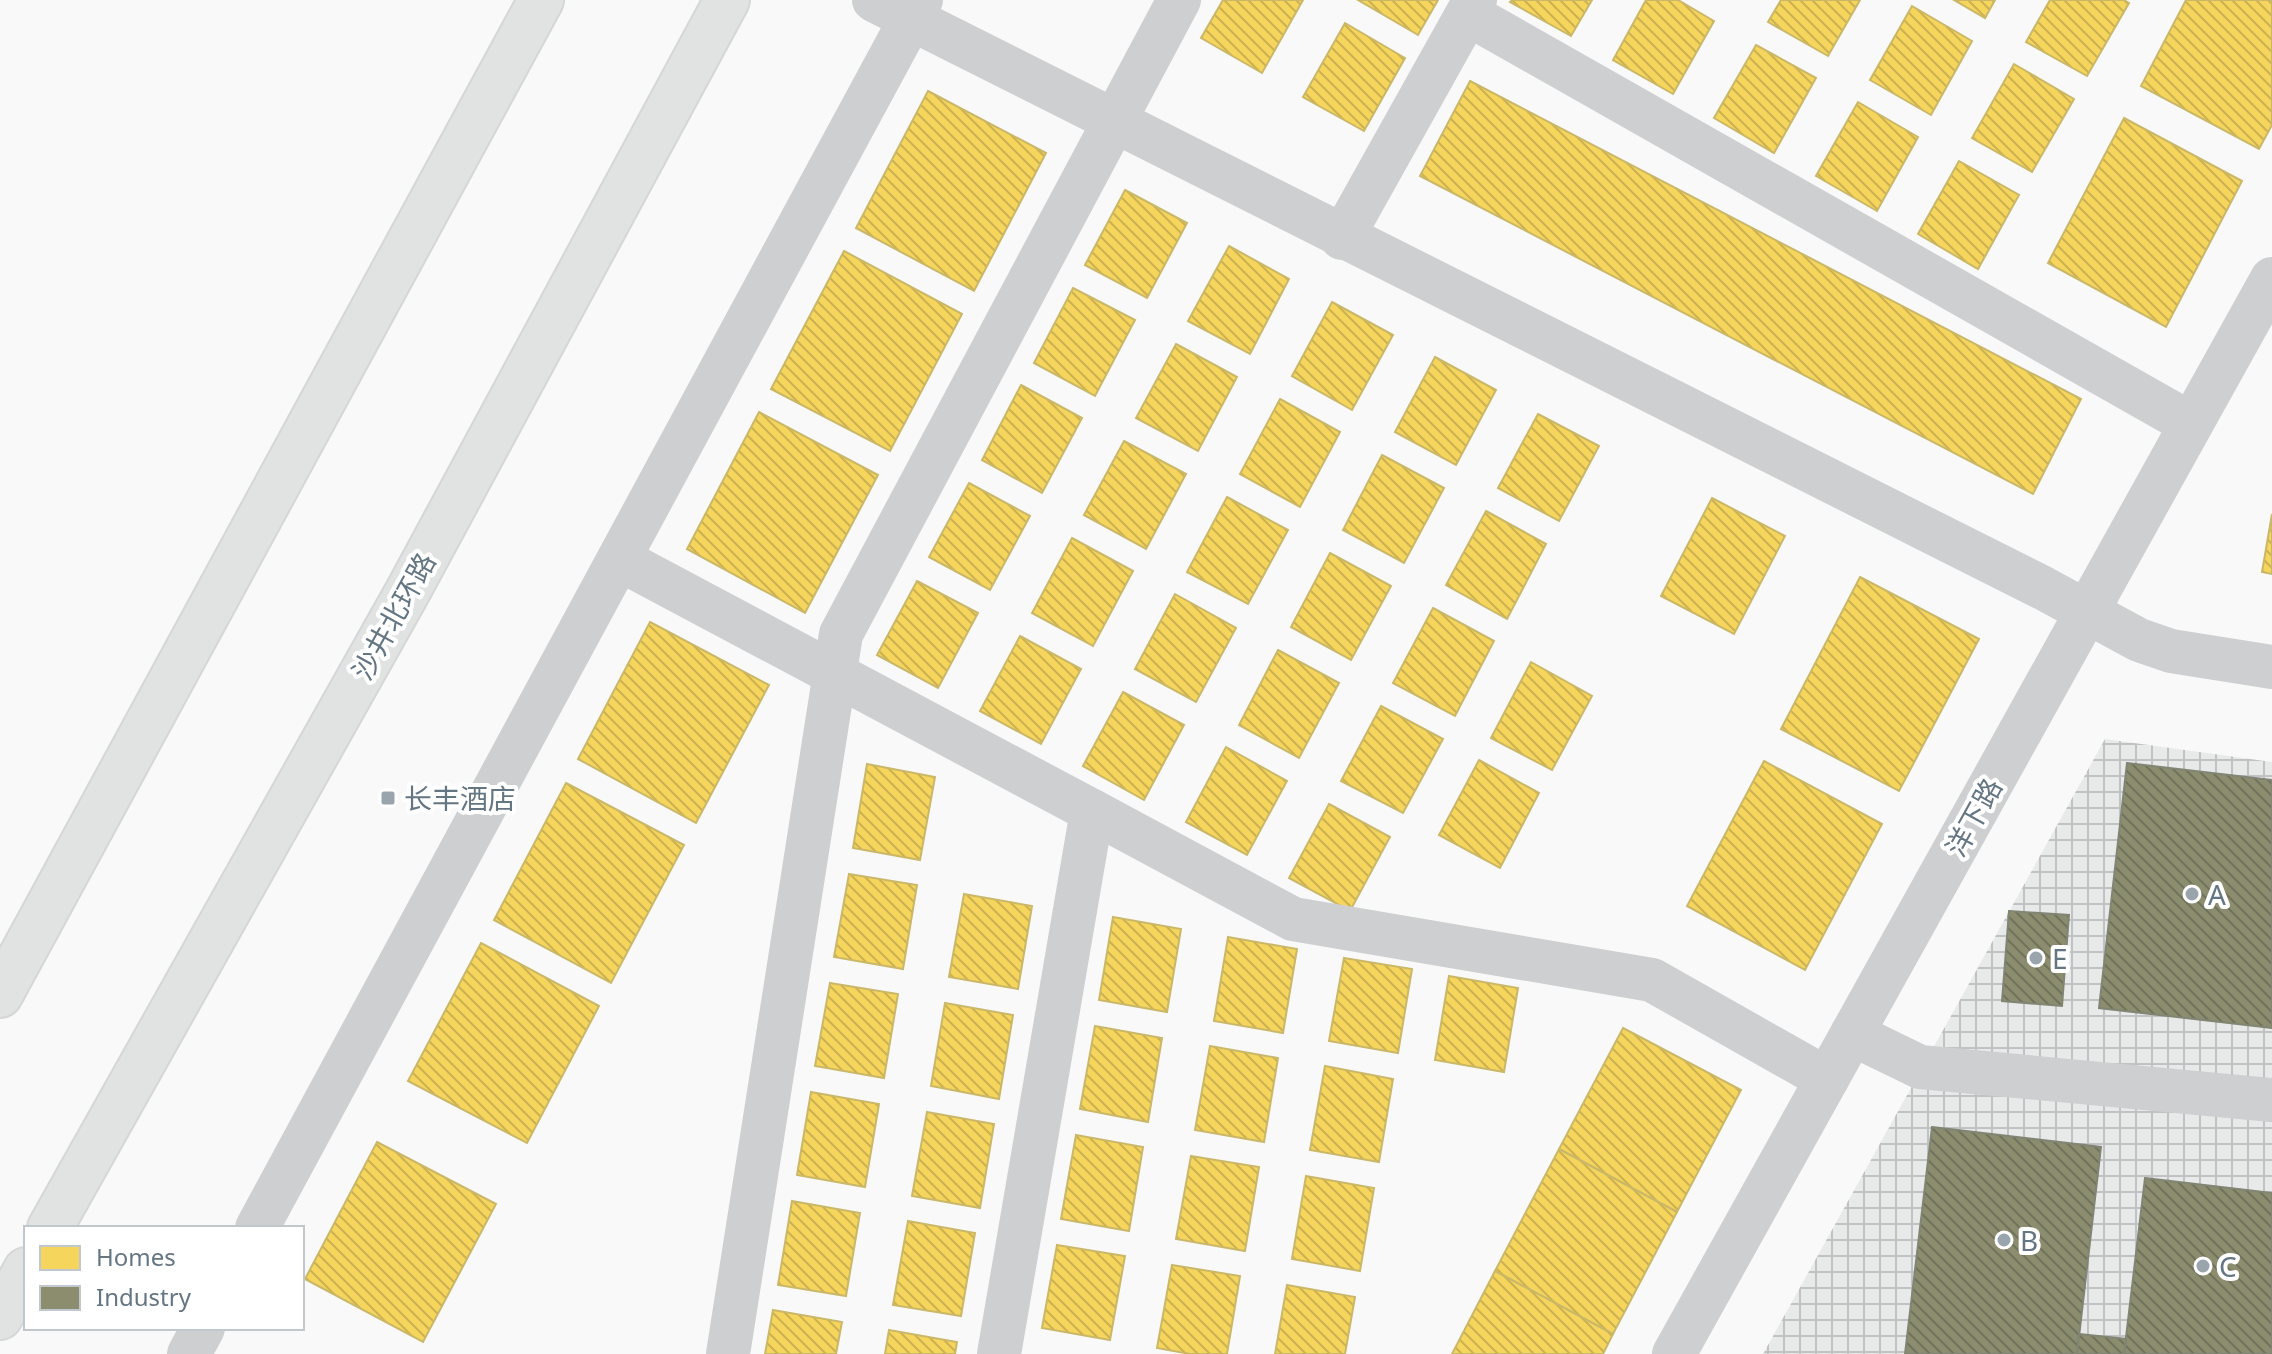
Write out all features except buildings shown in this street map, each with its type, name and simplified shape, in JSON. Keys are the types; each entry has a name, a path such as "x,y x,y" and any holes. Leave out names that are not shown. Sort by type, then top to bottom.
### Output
{"main road":[{"path":"0,995 541,0"},
{"name":"沙井北环路","path":"51,1226 408,591 727,0"},
{"path":"0,1317 24,1274"}],"street":[{"path":"728,1354 841,634 1179,0"},
{"path":"258,1226 619,559 902,6 1114,121 1342,238 2139,640 2171,651 2272,667"},
{"path":"1342,238 1471,7 2191,424"},
{"name":"洋下路","path":"1674,1354 2272,279"},
{"path":"619,559 1293,919 1652,980 1827,1079"},
{"path":"999,1354 1092,811"},
{"path":"1852,1034 1920,1067 2272,1100"},
{"path":"189,1354 202,1330"}],"shaded area":[{"path":"2105,739 2272,762 2272,1354 1763,1354"}],"place":[{"name":"长丰酒店","path":"388,798"},
{"name":"A","path":"2192,894"},
{"name":"E","path":"2036,958"},
{"name":"B","path":"2004,1240"},
{"name":"C","path":"2203,1266"}]}
